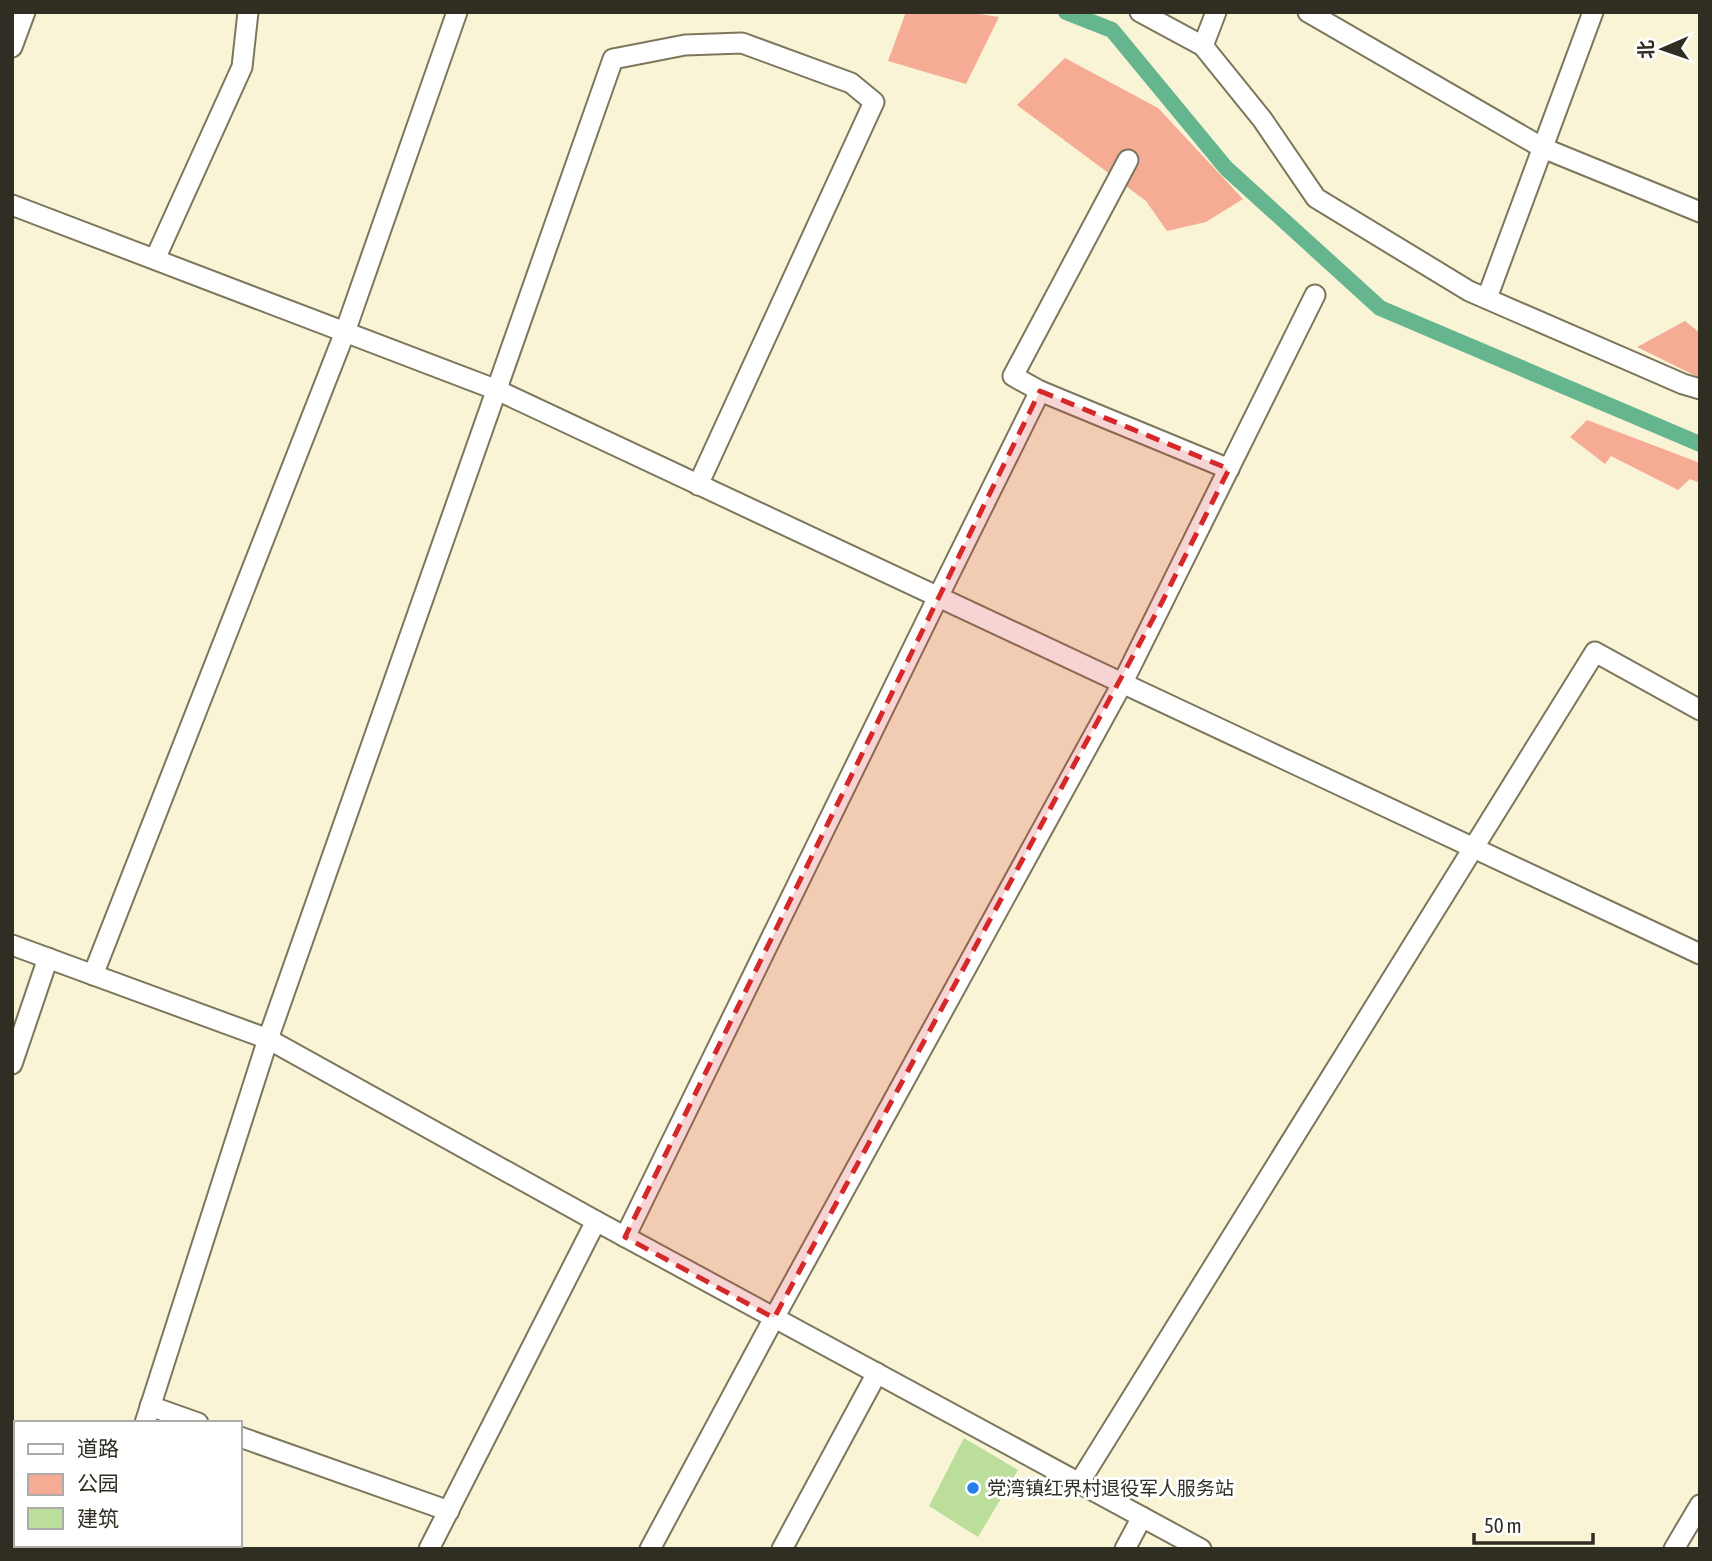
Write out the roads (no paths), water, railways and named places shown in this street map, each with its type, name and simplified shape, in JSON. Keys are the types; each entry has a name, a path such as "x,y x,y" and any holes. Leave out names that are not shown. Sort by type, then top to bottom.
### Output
{"street":[{"path":"12,47 25,12"},
{"path":"155,259 242,67 248,12"},
{"path":"93,975 345,332 457,12"},
{"path":"1139,12 1203,46 1262,119 1316,198 1469,291 1700,389"},
{"path":"1203,46 1216,12"},
{"path":"1308,12 1543,148 1700,212"},
{"path":"1487,298 1593,12"},
{"path":"187,1421 147,1414 268,1039 613,59 685,45 742,43 851,83 874,102 698,485"},
{"path":"1128,160 1013,376 1041,391 1229,468"},
{"path":"12,205 497,390 1700,954"},
{"path":"650,1549 1122,684 1315,295"},
{"path":"625,1237 1041,391"},
{"path":"1079,1483 1595,652 1700,710"},
{"path":"12,945 268,1039 596,1222 1201,1549"},
{"path":"12,1064 48,958"},
{"path":"436,1547 449,1511 596,1222"},
{"path":"782,1549 877,1373"},
{"path":"242,1438 449,1511"},
{"path":"1674,1549 1700,1505"},
{"path":"1125,1549 1142,1517"}],"waterway":[{"path":"1066,12 1112,30 1226,168 1380,308 1700,444"}],"place":[{"name":"党湾镇红界村退役军人服务站","path":"973,1488"}]}
